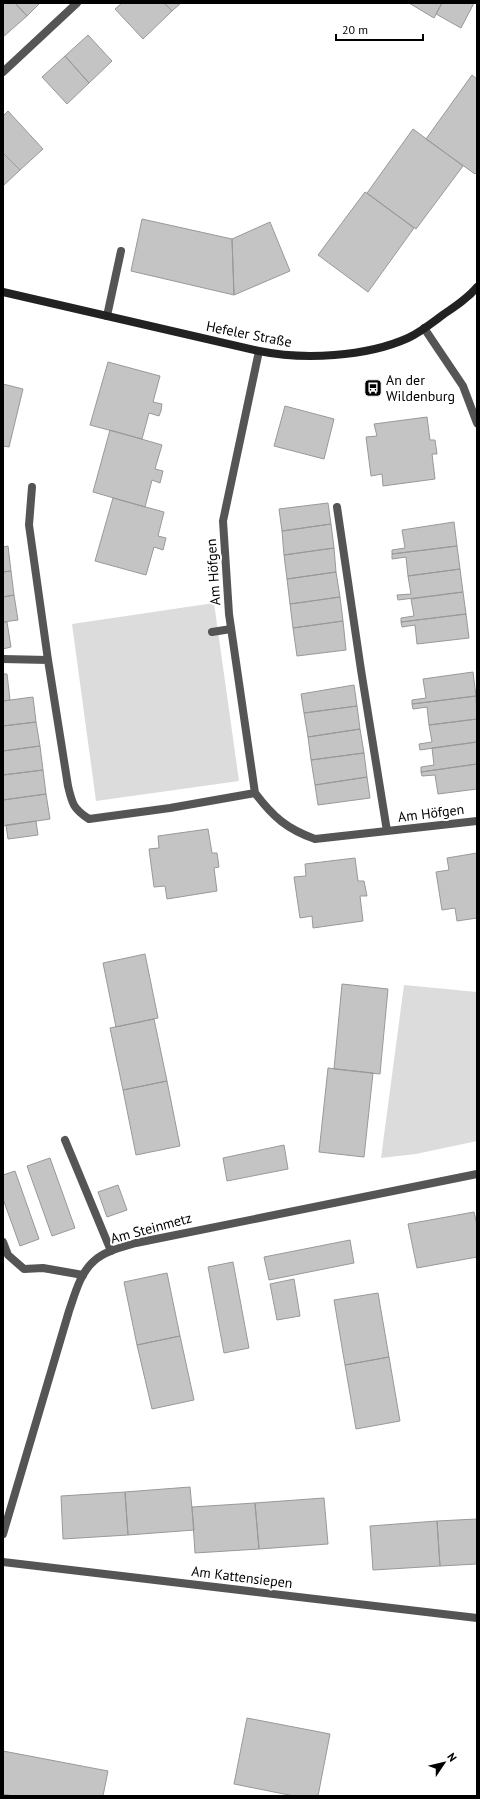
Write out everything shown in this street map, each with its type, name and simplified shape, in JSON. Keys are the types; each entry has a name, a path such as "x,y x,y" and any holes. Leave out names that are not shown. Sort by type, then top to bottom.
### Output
{"main road":[{"name":"Hefeler Straße","path":"3,292 259,351 283,356 309,356 358,352 408,338 459,304 477,287"}],"street":[{"path":"3,72 77,3"},
{"path":"107,316 121,251"},
{"path":"424,328 463,386 477,423"},
{"name":"Am Höfgen","path":"259,351 223,521 231,629 255,793 267,809 281,822 296,832 315,839 477,821"},
{"path":"32,487 29,525 68,786 71,800 77,812 89,818 170,808 255,793"},
{"name":"Am Höfgen","path":"337,507 361,670 388,832"},
{"path":"212,632 231,629"},
{"path":"3,659 48,660"},
{"path":"65,1140 111,1251"},
{"name":"Am Steinmetz","path":"3,1534 69,1311 83,1275 94,1261 111,1251 136,1243 198,1229 477,1174"},
{"path":"3,1242 8,1255 24,1269 43,1268 83,1275"},
{"name":"Am Kattensiepen","path":"3,1562 477,1618"}],"shaded area":[{"path":"214,603 239,781 96,801 72,624"},
{"path":"404,985 477,992 477,1141 416,1154 381,1158"}],"building":[{"path":"3,3 15,3 27,16 3,37"},
{"path":"15,3 40,3 27,16"},
{"path":"122,3 164,3 172,11 143,39 115,9"},
{"path":"164,3 181,3 172,11"},
{"path":"409,3 442,3 434,18"},
{"path":"442,3 474,3 461,28 436,14"},
{"path":"88,35 112,61 89,83 65,56"},
{"path":"65,56 89,83 67,104 42,77"},
{"path":"472,75 477,79 477,172 475,174 426,139"},
{"path":"8,111 43,149 20,170 3,153 3,116"},
{"path":"413,129 463,166 416,229 367,193"},
{"path":"3,153 20,170 3,186"},
{"path":"365,192 414,228 368,292 318,255"},
{"path":"142,219 232,239 234,295 131,271"},
{"path":"270,222 290,271 234,295 232,239"},
{"path":"108,362 160,376 153,402 162,404 161,411 159,416 149,413 142,439 90,425"},
{"path":"3,384 23,389 9,447 3,446"},
{"path":"285,406 334,419 324,459 274,446"},
{"path":"427,417 430,440 435,440 437,454 432,454 435,479 383,486 382,474 371,476 366,437 377,436 374,424"},
{"path":"110,430 162,445 155,469 163,471 160,483 152,480 145,507 93,492"},
{"path":"113,498 164,512 158,536 166,538 163,550 154,547 146,575 95,561"},
{"path":"328,503 331,524 282,531 279,509"},
{"path":"454,522 457,546 392,554 392,550 405,548 402,530"},
{"path":"331,524 334,548 284,555 282,531"},
{"path":"8,546 11,571 3,572 3,547"},
{"path":"457,546 460,569 408,576 406,557 392,559 392,554"},
{"path":"334,548 336,572 287,579 284,555"},
{"path":"460,569 463,592 398,600 397,595 411,594 408,576"},
{"path":"11,571 14,595 3,597 3,572"},
{"path":"336,572 340,597 290,604 287,579"},
{"path":"463,592 466,614 401,622 401,618 414,616 411,599"},
{"path":"14,595 18,620 3,622 3,597"},
{"path":"340,597 343,621 293,628 290,604"},
{"path":"466,614 469,638 417,644 415,625 402,627 401,622"},
{"path":"343,621 346,650 297,656 293,628"},
{"path":"3,622 7,622 11,647 3,649"},
{"path":"473,672 476,696 412,704 412,700 426,698 423,679"},
{"path":"3,674 7,674 10,700 3,701"},
{"path":"354,685 357,706 304,713 301,694"},
{"path":"476,696 477,719 429,725 427,707 413,709 412,704"},
{"path":"33,697 36,722 3,726 3,701"},
{"path":"357,706 360,729 308,737 304,713"},
{"path":"477,719 477,742 420,750 419,744 432,742 429,725"},
{"path":"36,722 40,746 3,751 3,726"},
{"path":"360,729 364,753 311,760 308,737"},
{"path":"477,742 477,764 421,772 421,767 434,765 432,748"},
{"path":"40,746 43,770 3,775 3,751"},
{"path":"364,753 367,777 315,785 311,760"},
{"path":"477,764 477,789 438,794 435,775 422,776 421,772"},
{"path":"43,770 46,794 3,800 3,775"},
{"path":"367,777 370,798 318,805 315,785"},
{"path":"46,794 50,819 3,826 3,800"},
{"path":"36,821 38,835 8,839 6,825"},
{"path":"208,829 212,853 217,853 219,867 214,868 217,891 167,899 165,886 154,887 149,849 159,848 158,836"},
{"path":"477,853 477,918 457,921 455,908 442,910 436,872 449,870 447,858"},
{"path":"355,858 358,881 364,881 367,896 360,896 363,921 313,928 312,916 300,918 294,877 306,876 305,864"},
{"path":"145,954 158,1018 116,1027 103,963"},
{"path":"342,984 388,989 380,1074 334,1069"},
{"path":"154,1019 167,1081 123,1090 110,1028"},
{"path":"328,1068 373,1073 364,1157 319,1152"},
{"path":"167,1081 180,1146 136,1155 123,1090"},
{"path":"284,1145 288,1169 227,1181 223,1158"},
{"path":"50,1158 75,1228 52,1236 27,1166"},
{"path":"15,1171 39,1239 20,1246 3,1199 3,1175"},
{"path":"118,1185 127,1210 107,1217 98,1192"},
{"path":"474,1212 477,1225 477,1257 417,1268 408,1224"},
{"path":"350,1240 354,1263 269,1280 264,1257"},
{"path":"233,1262 249,1348 224,1353 208,1267"},
{"path":"167,1273 180,1336 137,1345 124,1282"},
{"path":"294,1279 300,1316 277,1320 270,1284"},
{"path":"378,1293 389,1357 345,1365 334,1300"},
{"path":"180,1336 194,1400 152,1409 137,1345"},
{"path":"389,1357 400,1421 356,1429 345,1365"},
{"path":"190,1487 194,1530 128,1535 125,1492"},
{"path":"125,1492 128,1535 63,1539 61,1496"},
{"path":"324,1498 328,1544 259,1549 255,1503"},
{"path":"255,1503 259,1549 195,1553 192,1507"},
{"path":"477,1519 477,1564 440,1566 437,1521"},
{"path":"437,1521 440,1566 373,1570 370,1526"},
{"path":"247,1718 330,1734 318,1796 294,1796 234,1784"},
{"path":"3,1751 108,1771 103,1796 14,1796 3,1794"}],"place":[{"name":"An der Wildenburg","path":"373,388"}]}
